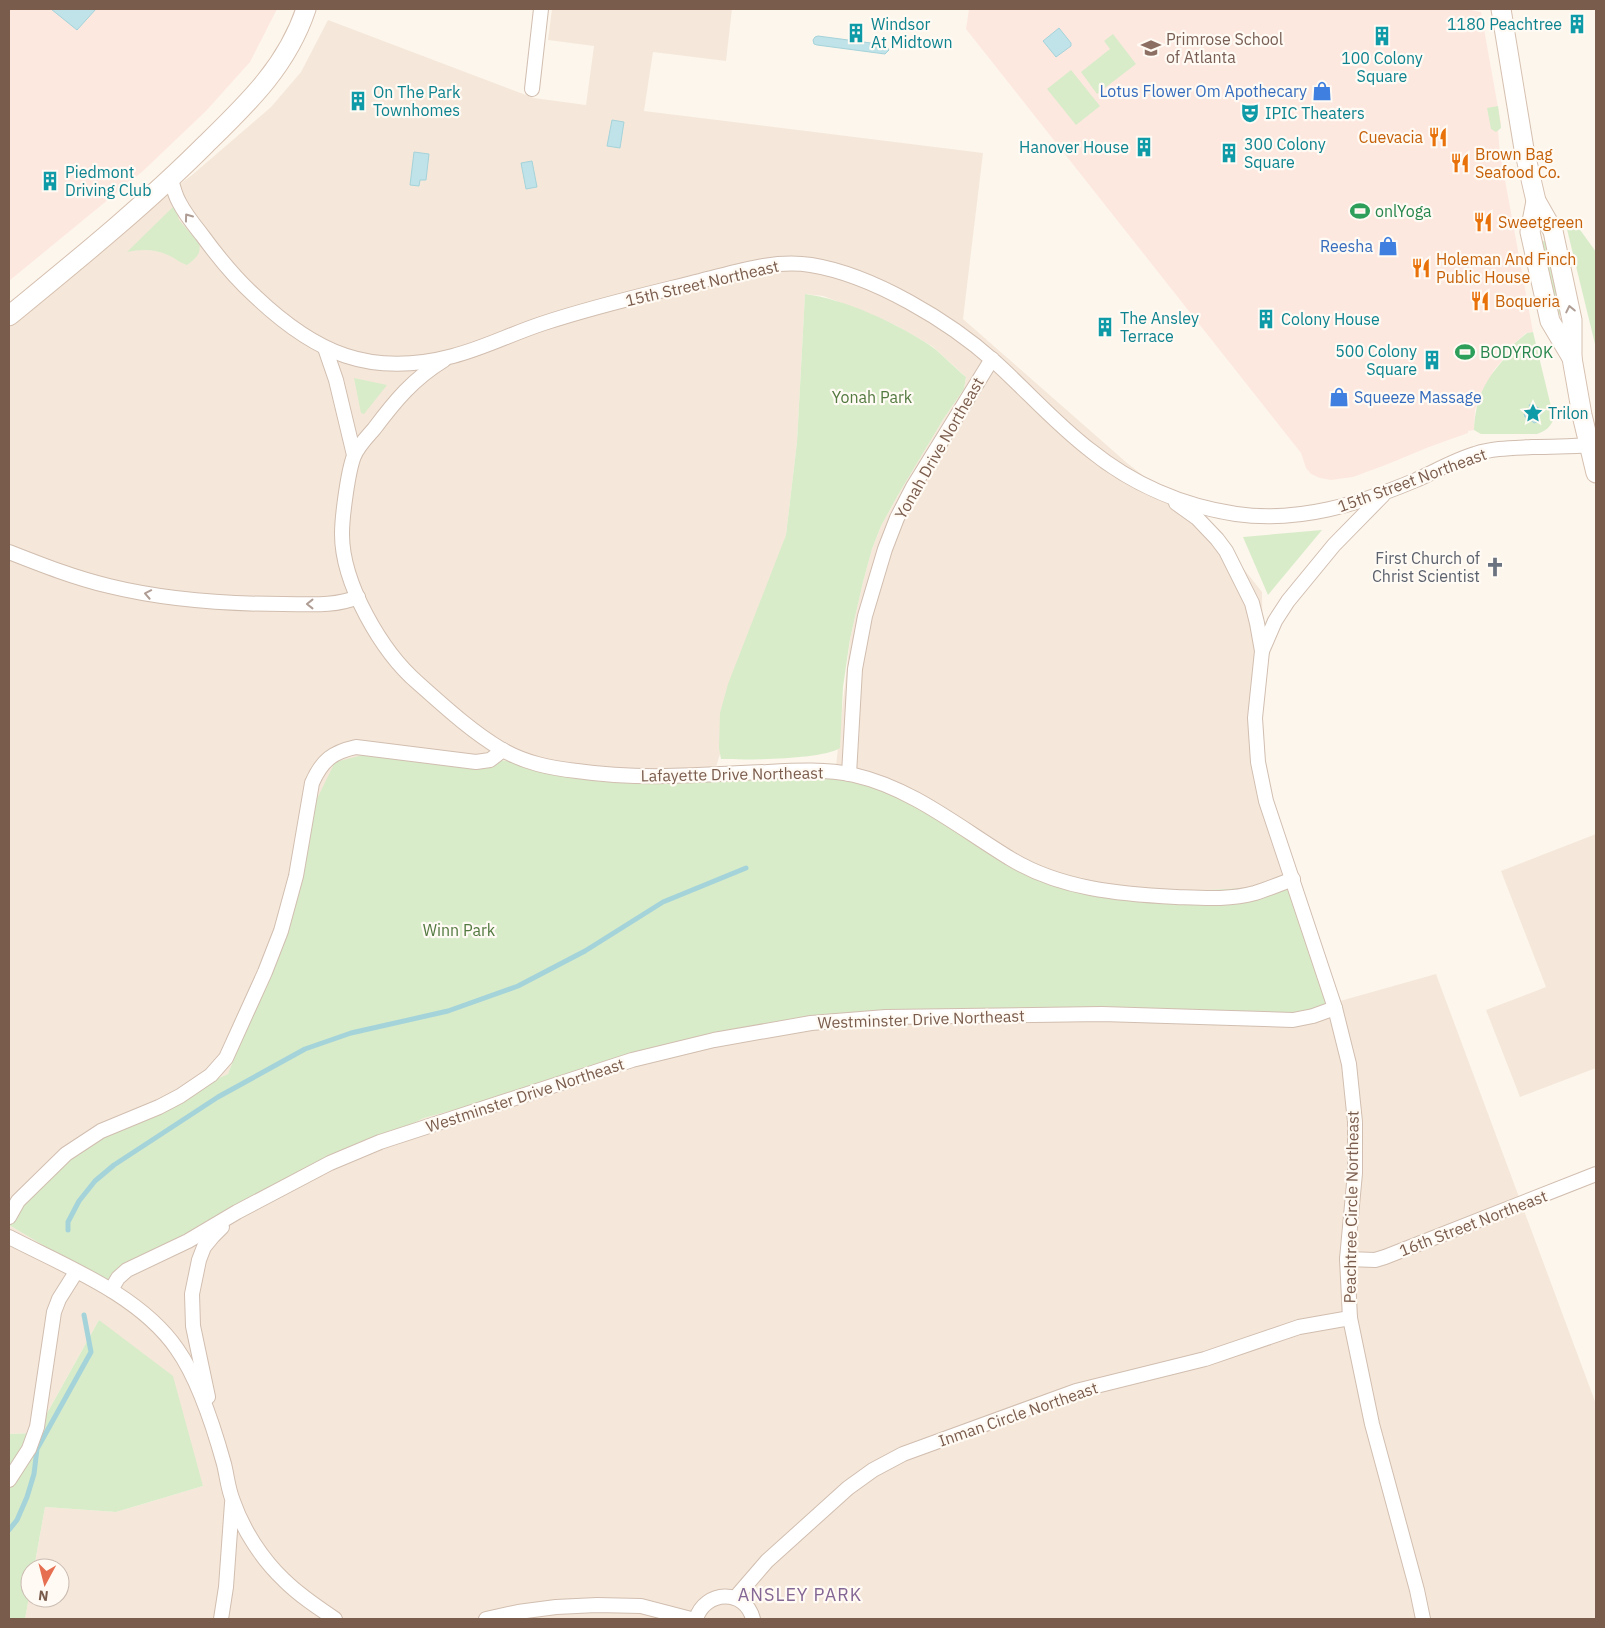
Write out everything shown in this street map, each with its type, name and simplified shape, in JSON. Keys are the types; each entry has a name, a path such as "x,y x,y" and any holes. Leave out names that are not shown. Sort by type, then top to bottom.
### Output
{"main road":[{"path":"9,316 171,179 256,95 280,64 306,9"},
{"path":"1501,9 1524,149 1536,201 1553,231 1572,320 1572,358 1593,445 1596,473"}],"street":[{"path":"532,89 542,9"},
{"name":"15th Street Northeast","path":"171,179 181,207 213,251 261,303 325,348 352,359 377,364 413,362 453,356 563,317 754,267 789,263 810,264 833,270 902,298 950,328 992,359 1089,450 1117,470 1155,492 1216,511 1262,517 1314,514 1386,492 1476,454 1513,448 1593,445"},
{"name":"Lafayette Drive Northeast","path":"325,348 336,380 354,455 344,509 342,537 346,562 358,597 378,637 406,672 472,730 503,750 549,768 610,776 653,777 812,771 849,774 875,780 902,791 1015,861 1046,876 1085,888 1129,895 1217,899 1254,893 1292,879"},
{"name":"Lafayette Drive Northeast","path":"354,455 398,397 429,369 453,356"},
{"name":"Yonah Drive Northeast","path":"849,774 855,669 866,616 885,549 897,518 913,487 992,359"},
{"name":"Peachtree Circle Northeast","path":"1155,492 1197,518 1226,551 1252,602 1257,623 1262,651 1255,718 1258,762 1266,801 1335,1008 1349,1064 1355,1122 1355,1173 1347,1259 1350,1318 1372,1424 1417,1590 1423,1619"},
{"name":"Peachtree Circle Northeast","path":"1262,651 1275,621 1288,601 1334,545 1386,492"},
{"path":"9,552 64,573 109,586 155,596 247,604 335,604 358,597"},
{"path":"9,1217 18,1201 66,1154 101,1132 180,1096 210,1075 226,1058 265,972 281,931 296,876 312,783 317,771 325,760 339,751 356,747 476,762 490,760 503,750"},
{"name":"Westminster Drive Northeast","path":"111,1290 118,1278 126,1270 188,1241 330,1163 380,1142 632,1060 687,1045 740,1034 811,1023 886,1017 1102,1014 1293,1020 1313,1016 1335,1008"},
{"name":"16th Street Northeast","path":"1347,1259 1375,1260 1385,1257 1596,1174"},
{"name":"Westminster Drive Northeast","path":"215,1434 193,1326 192,1294 204,1247 238,1212"},
{"path":"9,1237 134,1304 162,1331 177,1349 191,1373 215,1434 232,1500 246,1530 263,1556 283,1580 335,1619"},
{"path":"9,1480 30,1449 37,1427 54,1312 59,1299 76,1272"},
{"name":"Inman Circle Northeast","path":"735,1598 767,1561 848,1488 873,1470 903,1454 1076,1391 1205,1359 1299,1326 1350,1318"},
{"path":"221,1619 226,1587 232,1500"},
{"path":"696,1619 703,1606 710,1600 727,1596 735,1598 747,1608 753,1619"},
{"path":"486,1619 556,1607 597,1605 641,1606 691,1619"}],"shaded area":[{"path":"9,9 277,9 250,62 206,111 143,171 9,281"},
{"path":"552,9 732,9 726,61 653,52 644,111 983,153 963,319 1127,463 1213,530 1262,592 1263,680 1260,768 1302,885 1190,891 1078,883 835,775 850,639 872,549 881,526 898,495 944,418 964,389 966,377 932,346 897,326 823,296 805,294 797,442 786,535 714,774 628,773 387,749 283,932 228,1074 170,1099 9,1218 9,313 192,175 271,107 301,72 328,20 534,98 586,105 594,46 548,40"},
{"path":"969,9 1466,9 1481,12 1501,124 1498,131 1500,153 1533,332 1526,333 1509,348 1511,350 1494,370 1475,410 1474,430 1353,477 1331,480 1311,474 1306,468 1301,453 966,29"},
{"path":"1596,834 1596,1068 1520,1097 1486,1010 1546,987 1501,871"},
{"path":"1436,974 1596,1404 1596,1619 25,1619 27,1608 70,1608 70,1558 36,1558 45,1507 116,1512 203,1486 99,1320 32,1440 35,1433 9,1434 9,1225 110,1285 251,1203 424,1118 649,1057 837,1017 1333,1003"}],"green space":[{"path":"1113,34 1136,64 1097,94 1081,72 1110,49 1104,41"},
{"path":"1071,70 1100,106 1076,125 1047,89"},
{"path":"1498,106 1501,128 1496,132 1491,129 1487,108"},
{"path":"175,205 179,220 199,243 200,250 195,258 187,265 158,252 143,250 127,252"},
{"path":"1573,220 1596,252 1596,348 1565,221"},
{"path":"1547,240 1562,316 1558,314 1541,242"},
{"name":"Yonah Park","path":"805,294 854,307 887,321 918,338 931,346 966,377 964,389 944,418 898,495 881,526 872,549 850,639 843,687 840,748 817,755 801,757 721,759 719,748 720,713 728,684 786,535 797,442"},
{"path":"1533,332 1554,419 1543,432 1537,434 1481,434 1474,430 1477,406 1484,387 1511,351 1509,348 1527,333"},
{"path":"354,378 387,385 364,414 361,413"},
{"path":"1322,530 1268,595 1243,537"},
{"name":"Winn Park","path":"387,749 628,773 854,775 947,824 1078,883 1190,891 1302,885 1333,1003 1293,1015 837,1017 649,1057 424,1118 251,1203 110,1285 9,1225 9,1218 71,1144 228,1074 283,932 309,815 335,762"},
{"path":"99,1320 173,1376 203,1486 116,1512 45,1507 36,1558 20,1558 20,1608 27,1608 25,1619 9,1619 9,1434 36,1433"}],"water":[{"path":"51,9 96,9 77,30"},
{"path":"1059,28 1071,43 1071,46 1056,57 1043,41"},
{"path":"818,36 886,45 889,50 885,54 817,45 814,44 813,40"},
{"path":"612,120 624,122 620,148 607,146"},
{"path":"414,152 429,154 426,180 420,180 419,186 410,185"},
{"path":"532,161 537,187 526,189 521,163"},
{"path":"1533,404 1542,413 1536,419 1537,422 1534,423 1525,417 1524,414 1530,407 1529,405"}],"waterway":[{"path":"68,1230 68,1222 79,1201 95,1181 114,1165 218,1097 305,1049 351,1033 448,1011 518,986 585,951 663,902 746,868"},
{"path":"9,1530 17,1520 27,1497 34,1474 37,1449 91,1352 84,1315"}],"place":[{"name":"1180 Peachtree","path":"1577,24"},
{"name":"Windsor At Midtown","path":"856,33"},
{"name":"100 Colony Square","path":"1382,36"},
{"name":"Primrose School of Atlanta","path":"1151,48"},
{"name":"Lotus Flower Om Apothecary","path":"1322,91"},
{"name":"On The Park Townhomes","path":"358,101"},
{"name":"IPIC Theaters","path":"1250,113"},
{"name":"Cuevacia","path":"1438,137"},
{"name":"Hanover House","path":"1144,147"},
{"name":"300 Colony Square","path":"1229,153"},
{"name":"Brown Bag Seafood Co.","path":"1460,163"},
{"name":"Piedmont Driving Club","path":"50,181"},
{"name":"onlYoga","path":"1360,211"},
{"name":"Sweetgreen","path":"1483,222"},
{"name":"Reesha","path":"1388,246"},
{"name":"Holeman And Finch Public House","path":"1421,268"},
{"name":"Boqueria","path":"1480,301"},
{"name":"Colony House","path":"1266,319"},
{"name":"The Ansley Terrace","path":"1105,327"},
{"name":"BODYROK","path":"1465,352"},
{"name":"500 Colony Square","path":"1432,360"},
{"name":"Squeeze Massage","path":"1339,397"},
{"name":"Trilon","path":"1533,413"},
{"name":"First Church of Christ Scientist","path":"1495,567"}],"district":[{"name":"ANSLEY PARK","path":"800,1594"}]}
